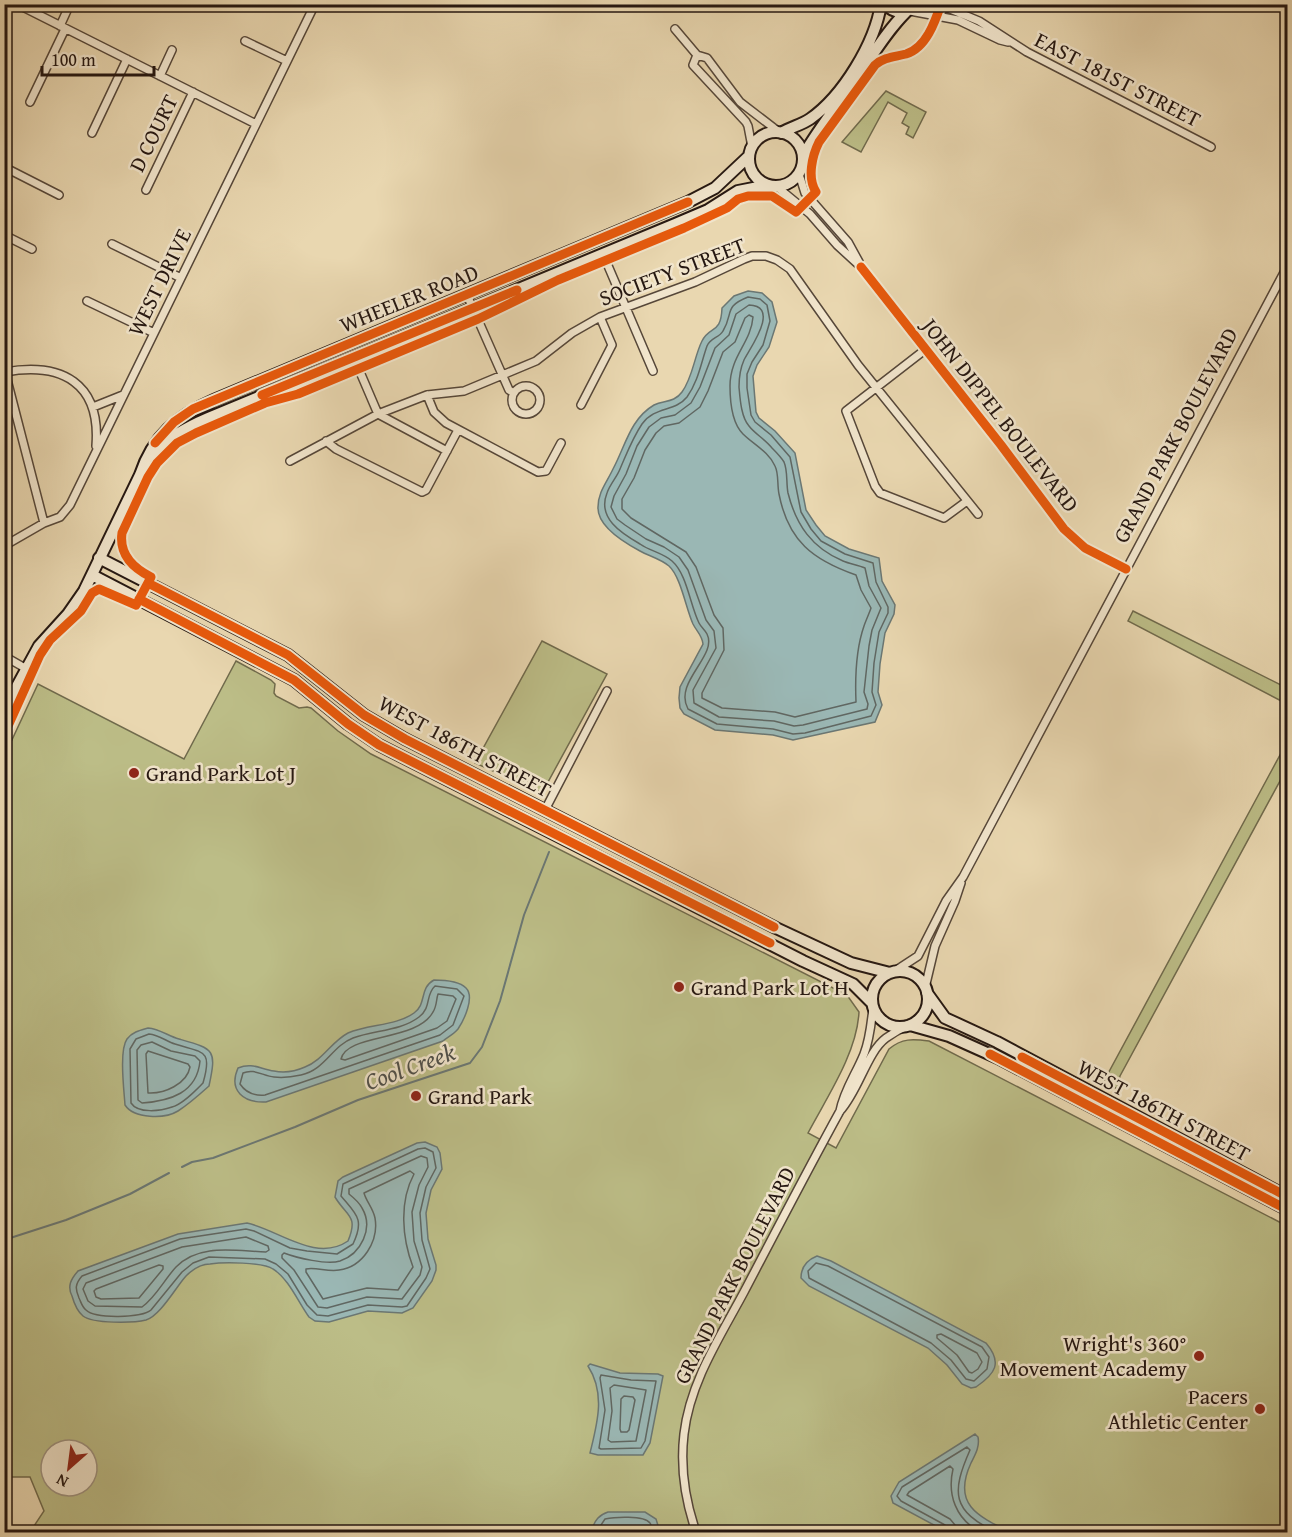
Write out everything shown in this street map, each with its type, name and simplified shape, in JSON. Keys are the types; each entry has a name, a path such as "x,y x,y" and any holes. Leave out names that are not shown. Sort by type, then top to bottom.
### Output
{"street":[{"path":"16,4 256,123"},
{"path":"30,102 70,4"},
{"name":"WEST DRIVE","path":"4,546 65,513 315,4"},
{"path":"751,151 762,136 780,132 813,117 848,79 871,37 883,4 896,12 911,9"},
{"name":"EAST 181ST STREET","path":"938,4 979,21 1003,36 1008,42"},
{"path":"803,156 813,138 880,43 911,9"},
{"name":"EAST 181ST STREET","path":"911,9 958,20 1008,42 1211,147"},
{"path":"675,29 697,55 707,58 740,102 797,142 803,156 803,165 799,174 788,184 772,186 760,181 753,174 750,165 748,126 693,65 697,55"},
{"path":"244,41 287,61"},
{"path":"160,76 172,50"},
{"path":"92,133 127,59"},
{"name":"D COURT","path":"146,190 193,92"},
{"name":"WHEELER ROAD","path":"140,475 144,460 157,440 174,422 193,409 688,202 715,188 751,151"},
{"path":"4,167 59,195"},
{"name":"JOHN DIPPEL BOULEVARD","path":"799,174 805,194 848,242 861,267"},
{"name":"WHEELER ROAD","path":"4,710 25,668 48,635 73,608 140,475 165,442 191,425 708,210 738,191 772,186"},
{"name":"JOHN DIPPEL BOULEVARD","path":"772,186 810,214 861,267 1064,529 1085,548 1126,569"},
{"path":"4,235 32,249"},
{"path":"112,244 181,278"},
{"path":"603,254 652,371"},
{"name":"SOCIETY STREET","path":"290,460 378,414 427,395 464,391 536,361 572,333 600,317 695,282 752,256 766,256 790,268 877,387 978,514"},
{"name":"GRAND PARK BOULEVARD","path":"892,972 918,956 946,901 963,877 1287,265"},
{"path":"467,295 509,390 514,393"},
{"path":"87,301 154,333"},
{"path":"581,405 612,345 600,317"},
{"path":"926,349 846,411 875,486 880,492 944,518 967,501"},
{"path":"354,358 378,414 447,451"},
{"path":"44,523 5,370 41,369 64,375 78,386 93,407 97,429 96,451"},
{"path":"524,387 532,388 539,397 537,408 531,413 520,413 513,404 514,393 524,387"},
{"path":"93,407 123,395"},
{"path":"427,395 434,412 441,420 541,473 548,467 561,443"},
{"path":"326,441 336,449 418,491 424,491 458,430"},
{"name":"WEST 186TH STREET","path":"99,558 288,655 380,725 467,771 822,950 851,963 892,972"},
{"name":"WEST 186TH STREET","path":"90,578 294,680 364,735 803,961 853,984 873,1005"},
{"path":"4,656 25,668"},
{"path":"545,810 607,691"},
{"path":"460,786 467,771"},
{"name":"GRAND PARK BOULEVARD","path":"926,990 935,946 963,877"},
{"path":"892,972 905,972 915,976 926,990 928,1003 924,1013 917,1021 909,1025 897,1027 887,1024 878,1017 873,1005 873,992 877,982 892,972"},
{"name":"WEST 186TH STREET","path":"926,990 940,1012 950,1020 997,1042 1287,1197"},
{"name":"GRAND PARK BOULEVARD","path":"840,1111 843,1095 869,1039 873,1005"},
{"name":"GRAND PARK BOULEVARD","path":"696,1533 686,1500 683,1471 684,1434 692,1397 706,1364 840,1111 850,1099 875,1050 885,1038 909,1025"},
{"name":"WEST 186TH STREET","path":"909,1025 950,1036 995,1056 1287,1210"}],"green space":[{"path":"886,91 926,112 913,138 906,134 909,127 902,123 907,113 888,102 861,152 842,142"},
{"path":"1133,611 1287,688 1287,704 1128,621"},
{"path":"542,641 607,674 542,793 475,763"},
{"name":"Grand Park","path":"236,661 271,680 275,684 276,696 299,708 311,708 338,731 371,754 847,995 859,1012 853,1043 840,1074 808,1133 836,1148 889,1049 908,1040 929,1041 1287,1226 1287,1532 30,1532 44,1511 30,1477 5,1477 4,757 38,684 184,759"},
{"path":"1287,742 1287,768 1120,1076 1117,1089 1104,1081"}],"water":[{"path":"748,291 762,293 772,302 777,322 769,347 757,365 753,376 756,412 759,418 775,431 795,453 806,510 816,525 825,536 849,549 879,558 882,581 895,605 894,614 885,633 878,692 882,705 875,722 793,740 773,735 715,730 684,714 680,708 680,687 703,644 690,618 680,585 669,566 613,534 602,521 598,507 601,492 639,418 654,405 679,396 689,380 702,341 720,322 722,308 734,296"},
{"path":"434,980 459,984 466,988 469,997 466,1014 458,1029 443,1041 266,1102 245,1098 237,1089 235,1076 238,1068 252,1066 282,1072 298,1070 317,1060 348,1033 407,1017 418,1009 426,987"},
{"path":"148,1028 200,1045 210,1052 212,1058 209,1086 172,1114 142,1115 129,1110 125,1105 123,1052 125,1044 131,1035"},
{"path":"425,1142 437,1147 442,1169 431,1190 426,1213 428,1239 436,1270 432,1281 413,1308 402,1313 368,1311 329,1322 315,1321 309,1317 279,1273 261,1265 233,1263 200,1266 186,1276 157,1313 146,1320 104,1322 88,1319 76,1307 70,1286 78,1271 178,1234 247,1223 310,1247 336,1247 348,1241 352,1226 350,1216 335,1197 338,1181 417,1143"},
{"path":"817,1256 831,1261 986,1343 994,1356 995,1368 992,1373 976,1387 971,1388 962,1384 947,1365 928,1348 809,1286 801,1278 802,1271 808,1262"},
{"path":"590,1364 620,1373 663,1376 650,1443 643,1455 590,1453 597,1420 598,1398 594,1377 588,1366"},
{"path":"975,1434 978,1437 978,1444 966,1477 964,1489 966,1499 978,1514 1010,1532 947,1532 893,1503 891,1496 899,1482"},
{"path":"608,1512 645,1512 656,1519 660,1532 593,1532 596,1520"}],"waterway":[{"name":"Cool Creek","path":"182,1167 192,1162 213,1158 295,1127 358,1100 470,1063 482,1047 500,1001 524,915 549,852"},
{"name":"Cool Creek","path":"4,1240 66,1220 130,1194 169,1173"}],"cycle path":[{"path":"4,735 40,655 50,640 81,611 92,593 99,589 136,605 151,577 133,565 125,554 122,533 148,477 157,463 177,443 265,403 298,394 478,319 558,280 684,228 727,208 738,199 748,196 772,196 796,212 816,192 812,180 812,167 819,142 878,62 906,54 919,46 933,26 941,4"},
{"path":"155,443 174,422 193,409 688,202"},
{"path":"861,267 1064,529 1085,548 1126,569"},
{"path":"262,395 517,290"},
{"path":"148,583 288,655 364,715 405,739 774,927"},
{"path":"139,599 294,680 348,724 379,745 770,943"},
{"path":"990,1054 1288,1210"},
{"path":"1022,1057 1288,1197"}],"place":[{"name":"Grand Park Lot J","path":"134,773"},
{"name":"Grand Park Lot H","path":"679,987"},
{"name":"Grand Park","path":"416,1096"},
{"name":"Wright's 360° Movement Academy","path":"1199,1356"},
{"name":"Pacers Athletic Center","path":"1260,1409"}]}
